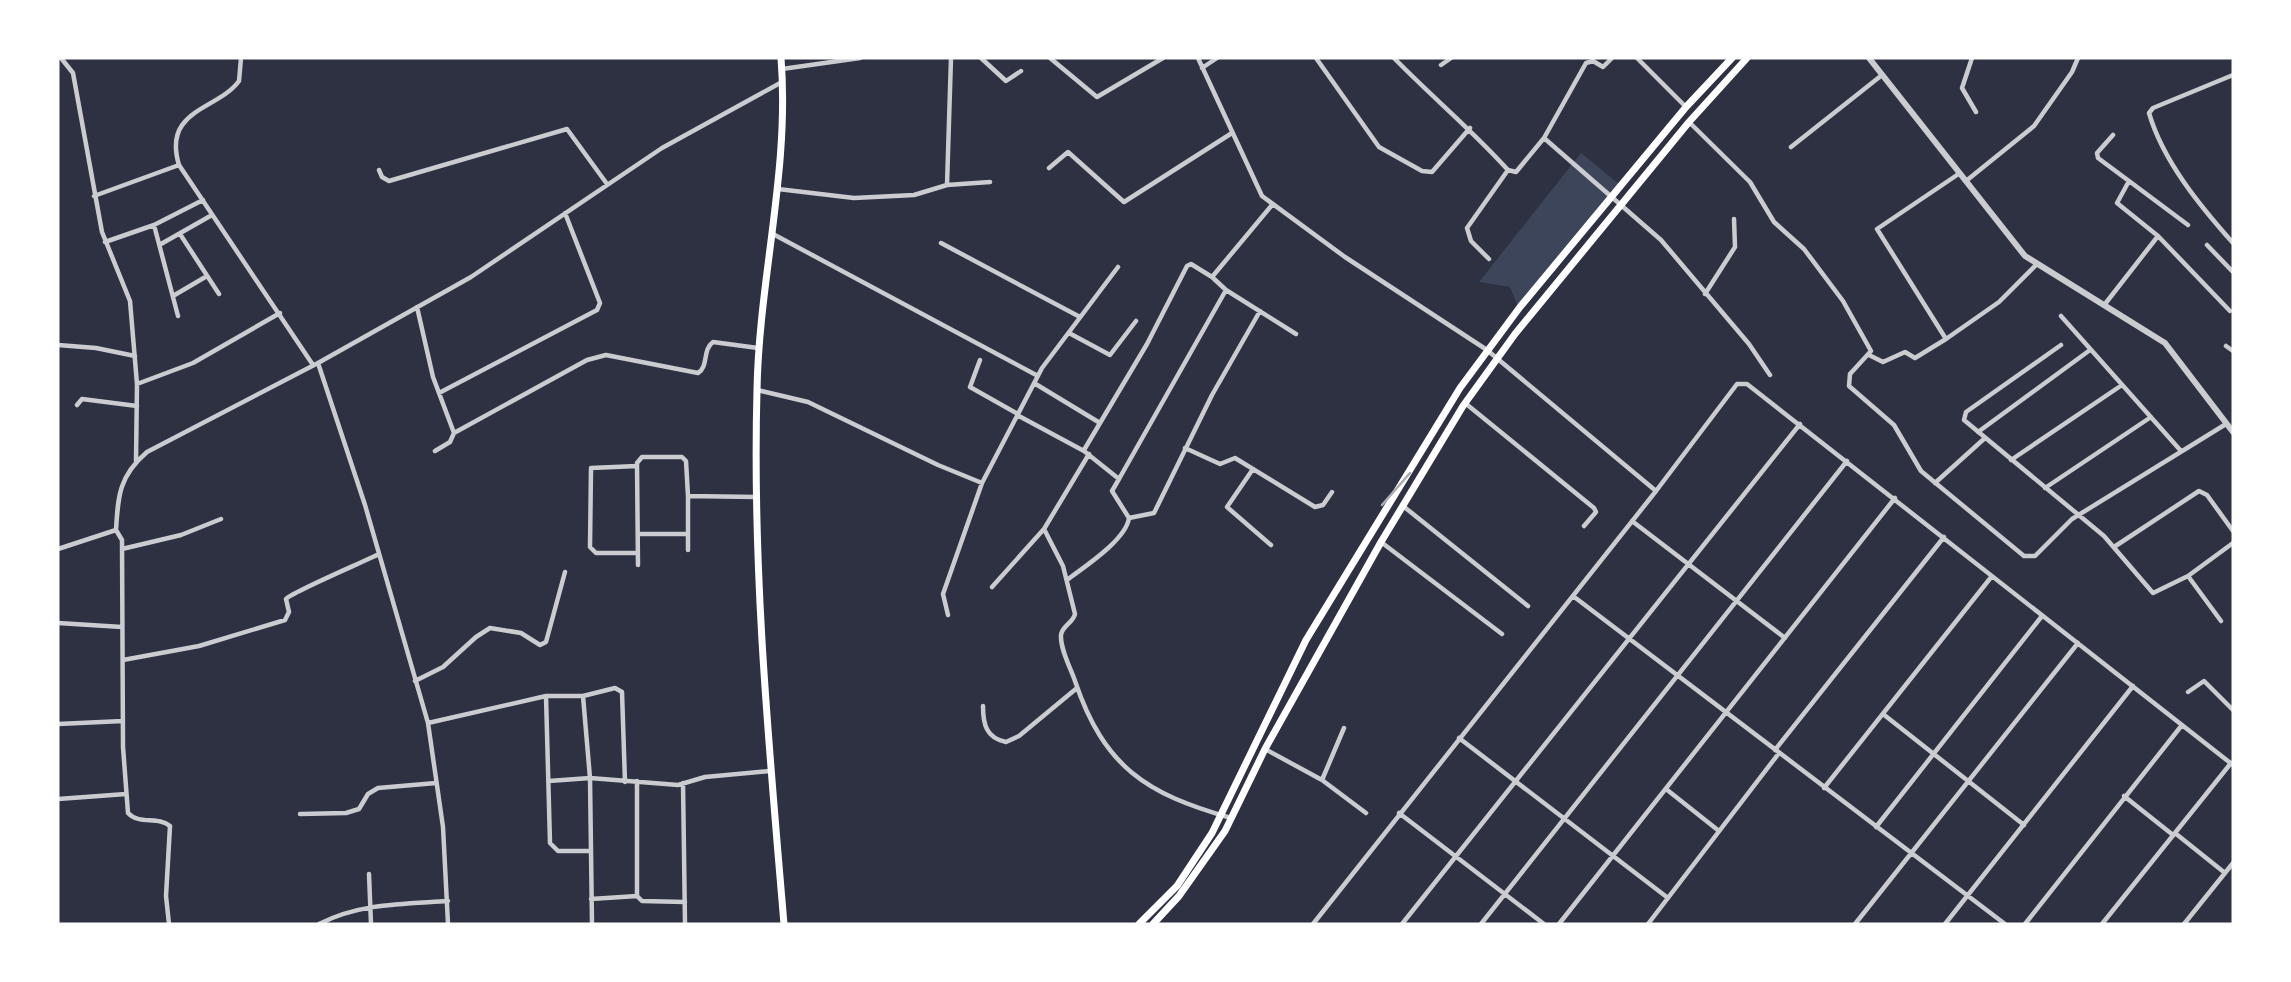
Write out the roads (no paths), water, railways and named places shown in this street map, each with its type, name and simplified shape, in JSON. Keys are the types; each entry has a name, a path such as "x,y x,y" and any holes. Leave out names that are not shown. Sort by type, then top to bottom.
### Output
{"main road":[{"path":"782,58 778,189 759,348 757,389 757,573 784,924"},
{"path":"1139,924 1177,886 1221,816 1306,640 1487,351 1686,107 1732,58"},
{"path":"1153,924 1194,877 1232,819 1265,749 1381,542 1465,403 1496,359 1621,205 1746,58"}],"street":[{"path":"61,58 73,73 94,196 105,242 127,289 137,384 136,461"},
{"path":"241,58 240,78 235,86 195,110 181,129 176,152 179,164 212,215 316,364 365,505 377,555 428,723 448,901 448,924"},
{"path":"782,69 860,58"},
{"path":"947,185 951,58"},
{"path":"981,58 1006,81 1021,71"},
{"path":"1050,58 1097,97 1163,58"},
{"path":"1198,58 1256,184 1272,205 1487,351 1656,491"},
{"path":"1202,68 1217,58"},
{"path":"1316,58 1379,147 1422,171 1432,172 1470,128"},
{"path":"1394,58 1431,95 1470,128 1508,170 1516,172 1544,138 1586,62 1591,60 1603,67 1612,58"},
{"path":"1441,65 1451,58"},
{"path":"1637,58 1686,107"},
{"path":"1869,58 2025,256 2165,343 2233,432"},
{"path":"1972,58 1962,88 1976,112"},
{"path":"1965,181 2034,126 2072,72 2078,58"},
{"path":"1791,146 1883,74"},
{"path":"2232,239 2201,207 2168,154 2149,113 2153,108 2233,75"},
{"path":"169,924 166,896 170,826 166,822 134,819 128,813 126,794 122,540 116,530 119,488 136,461 147,452 316,364 471,277 662,148 782,82"},
{"path":"1689,122 1750,182 1773,222 1804,249 1835,289 1868,344 1870,355"},
{"path":"379,170 382,177 389,181 567,129 607,184"},
{"path":"1049,168 1068,152 1124,202 1232,133"},
{"path":"2113,135 2097,150 2097,156 2188,225"},
{"path":"1544,138 1661,240 1749,344 1770,375"},
{"path":"94,196 179,164"},
{"path":"1489,259 1471,241 1467,228 1508,170"},
{"path":"1946,340 1877,229 1960,173"},
{"path":"2129,181 2117,203 2158,236 2230,311"},
{"path":"778,189 853,198 914,195 947,185 990,182"},
{"path":"105,242 154,225 203,200"},
{"path":"1212,277 1272,205"},
{"path":"439,393 597,310 600,303 565,213"},
{"path":"161,244 212,215"},
{"path":"1705,294 1735,247 1734,219"},
{"path":"154,225 178,316"},
{"path":"180,234 219,294"},
{"path":"773,234 1038,376"},
{"path":"2105,304 2158,236"},
{"path":"941,243 1080,317"},
{"path":"2207,245 2233,272"},
{"path":"992,587 1044,529 1100,423 1147,344 1187,266 1191,264 1212,277 1226,290 1296,334"},
{"path":"1870,355 1883,362 1905,352 1915,358 1946,340 1999,302 2036,265"},
{"path":"948,615 943,594 982,483 1038,376 1118,267"},
{"path":"173,296 207,276"},
{"path":"1129,517 1111,489 1226,290"},
{"path":"417,307 439,393 454,433"},
{"path":"1129,517 1154,513 1185,448 1260,312"},
{"path":"137,384 193,363 280,313"},
{"path":"2061,316 2181,451"},
{"path":"1069,332 1110,355 1136,321"},
{"path":"436,451 450,442 454,433 587,360 606,355 698,373 704,368 706,349 713,342 759,348"},
{"path":"58,345 96,348 135,356"},
{"path":"2061,345 1963,414 1964,420 2114,547 2155,593 2188,576 2233,543"},
{"path":"2226,346 2233,351"},
{"path":"1978,432 2090,349"},
{"path":"1870,355 1850,374 1847,383 1894,425 1921,471 2029,558 2035,556 2072,519 2226,424"},
{"path":"980,360 970,387 1086,452 1119,479"},
{"path":"1034,383 1100,423"},
{"path":"1313,924 1739,383 1752,386 2232,764 2102,924"},
{"path":"2011,460 2122,385"},
{"path":"757,389 808,402 938,465 982,483"},
{"path":"77,405 82,399 137,406"},
{"path":"1465,403 1594,508 1596,512 1584,526"},
{"path":"2045,488 2151,418"},
{"path":"1402,924 1800,424"},
{"path":"1935,483 1985,439"},
{"path":"1185,448 1220,464 1233,457 1315,507 1323,505 1332,492"},
{"path":"638,565 637,466 642,457 682,457 686,461 688,550"},
{"path":"1481,924 1847,461"},
{"path":"637,466 591,468 590,547 596,553 638,553"},
{"path":"1253,469 1227,507 1271,545"},
{"path":"2114,547 2199,491 2207,495 2233,531"},
{"path":"688,496 757,497"},
{"path":"1559,924 1895,498"},
{"path":"1403,506 1528,606"},
{"path":"1066,580 1098,556 1124,531 1129,517"},
{"path":"121,549 181,536 221,519"},
{"path":"1632,521 1786,638"},
{"path":"1044,529 1056,547 1075,614 1063,629 1061,639 1077,688 1099,735 1122,767 1135,778 1178,800 1232,819"},
{"path":"58,549 116,530"},
{"path":"638,534 688,534"},
{"path":"1648,924 1944,537"},
{"path":"1381,542 1502,635"},
{"path":"123,660 199,646 285,620 289,612 286,599 293,592 322,583 377,555"},
{"path":"415,681 443,667 476,637 491,628 521,633 540,645 546,642 565,572"},
{"path":"1824,788 1992,576"},
{"path":"2188,576 2221,621"},
{"path":"1573,596 2005,924"},
{"path":"1876,827 2042,615"},
{"path":"58,623 122,627"},
{"path":"1855,924 2078,643"},
{"path":"2188,692 2204,681 2233,710"},
{"path":"1945,924 2133,686"},
{"path":"428,723 546,696 583,696 615,688 622,692 625,782"},
{"path":"983,706 984,725 989,734 1006,742 1019,736 1077,688"},
{"path":"546,696 548,836 552,847 558,851 589,850"},
{"path":"583,696 590,778 592,924"},
{"path":"1883,714 2024,825"},
{"path":"58,724 123,721"},
{"path":"2025,924 2182,725"},
{"path":"1322,780 1344,729"},
{"path":"1459,738 1668,898"},
{"path":"1265,749 1322,780 1366,813"},
{"path":"549,781 590,778 625,782 683,783 705,777 772,771"},
{"path":"637,782 637,895 642,901 685,902"},
{"path":"300,814 346,813 359,808 368,794 378,788 436,783"},
{"path":"683,783 685,924"},
{"path":"1666,789 1719,831"},
{"path":"58,799 126,794"},
{"path":"2124,796 2225,873"},
{"path":"1399,813 1544,924"},
{"path":"2184,924 2233,863"},
{"path":"369,874 371,924"},
{"path":"591,899 637,895"},
{"path":"319,924 335,916 370,906 448,901"}],"railway":[{"path":"1382,505 1410,473"}]}
